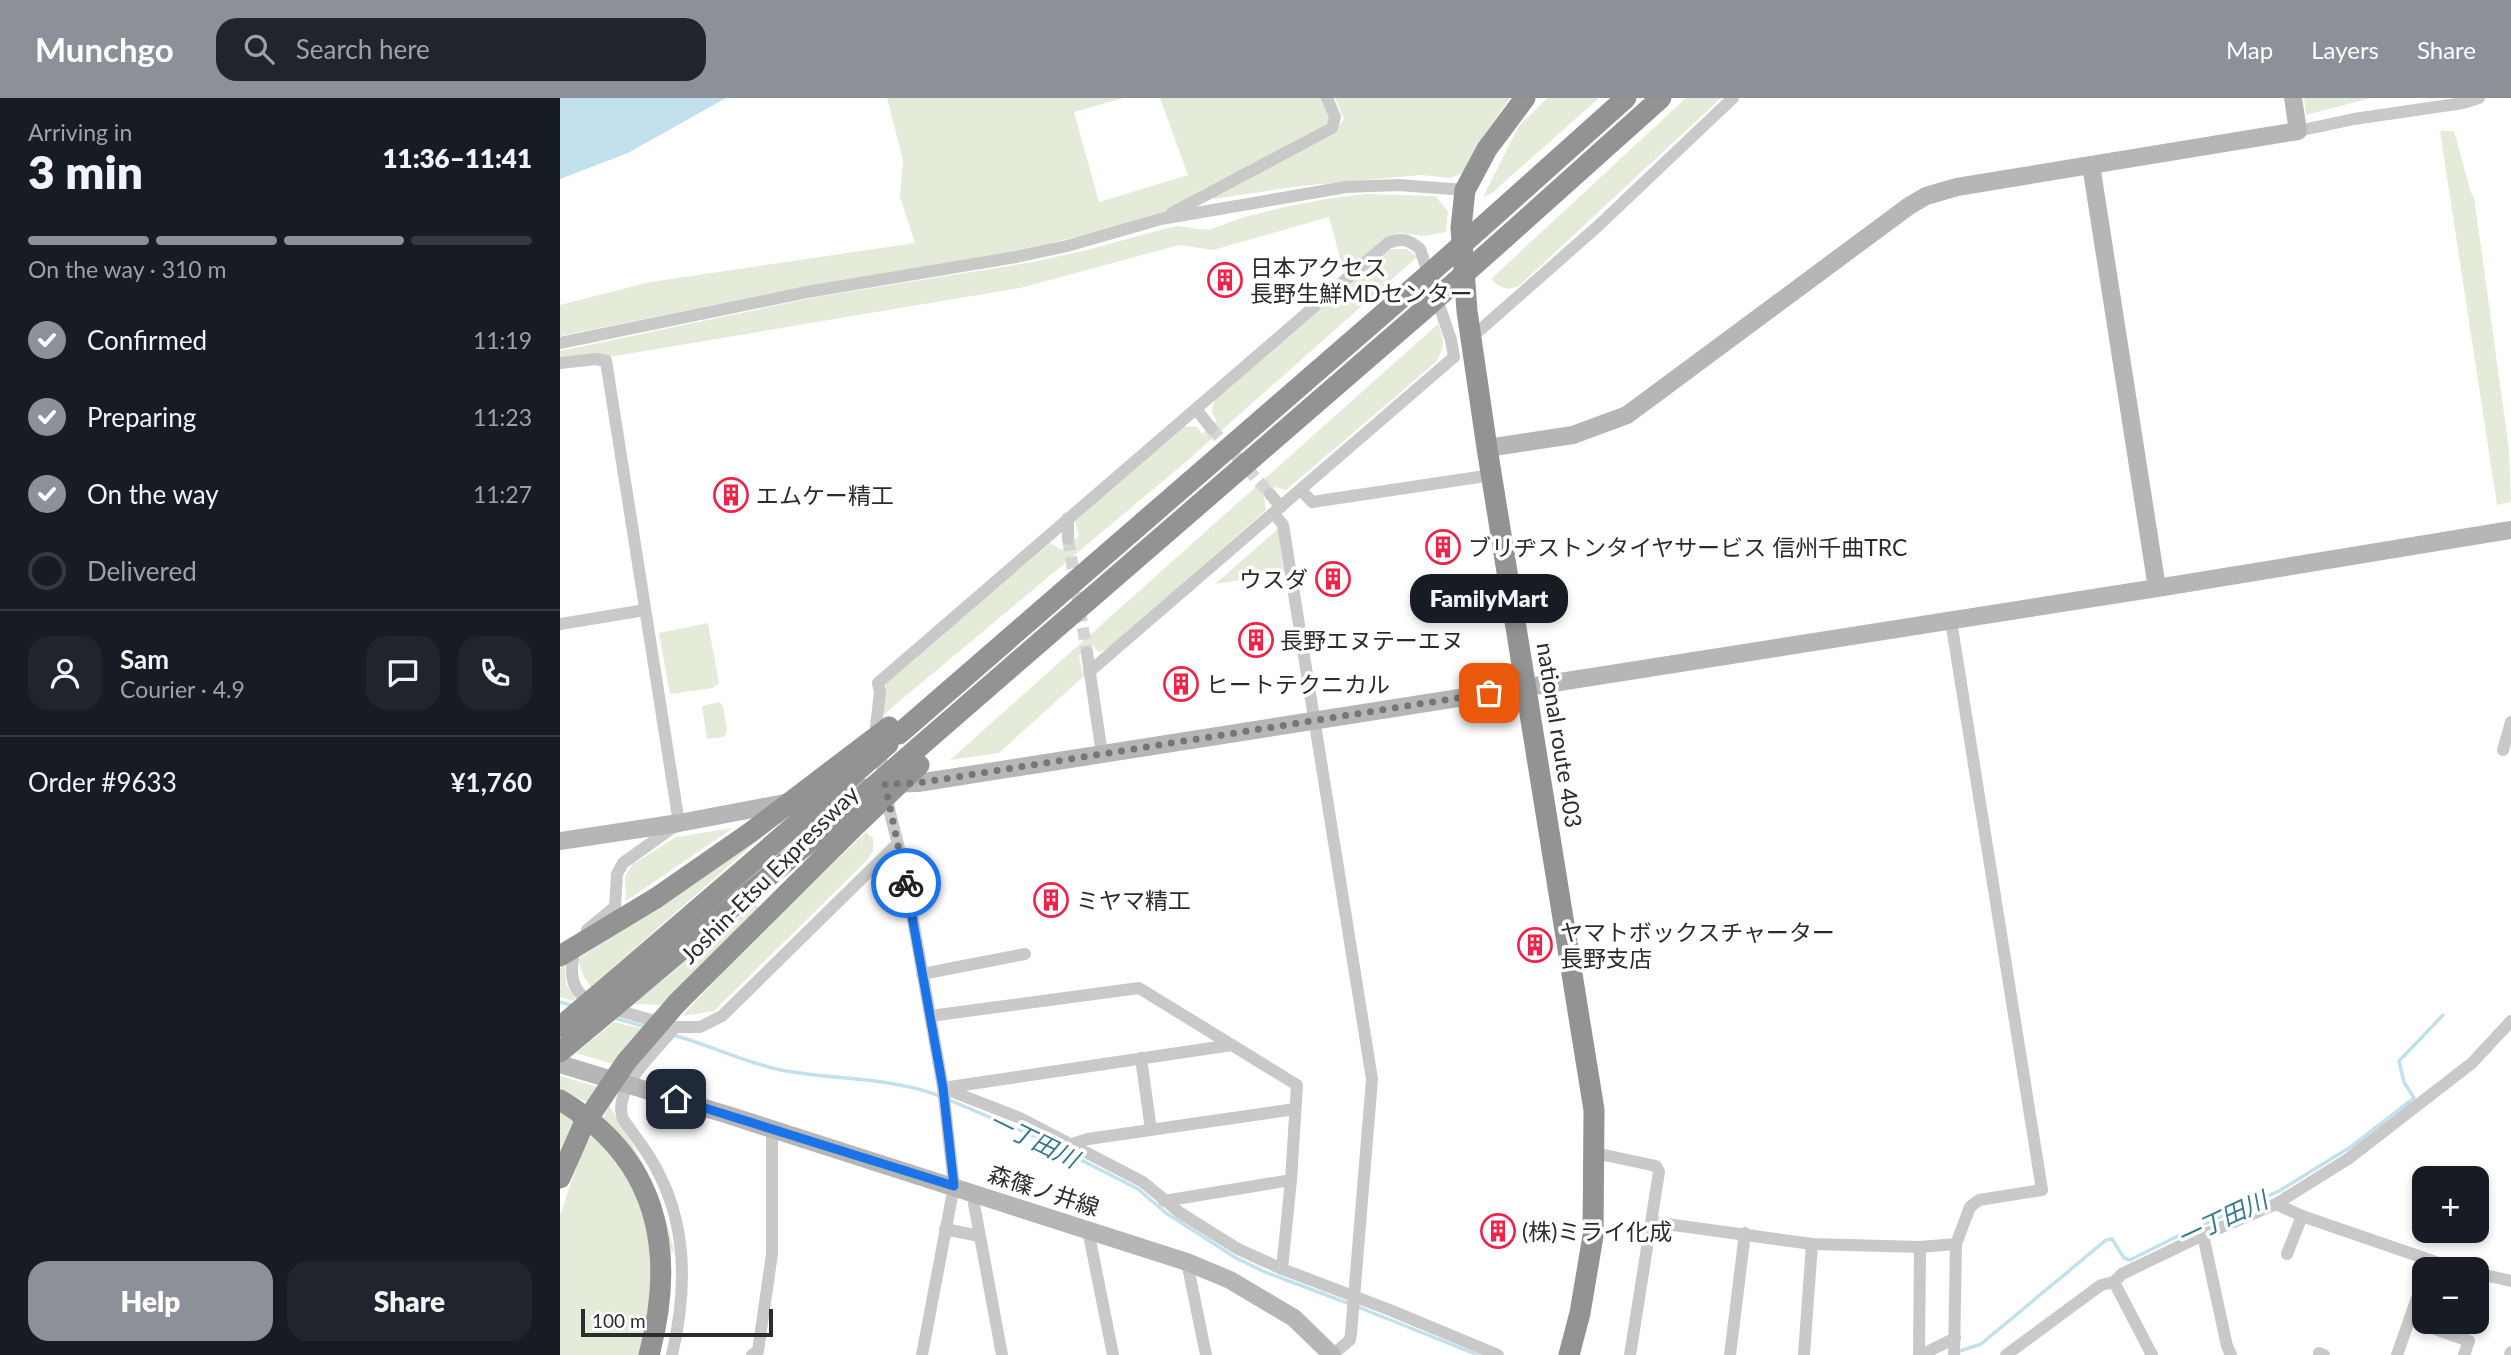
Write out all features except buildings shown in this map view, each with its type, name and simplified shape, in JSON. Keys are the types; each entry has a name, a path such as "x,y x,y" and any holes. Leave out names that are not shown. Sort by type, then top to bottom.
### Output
{"highway":[{"name":"national route 403","path":"1525,98 1487,149 1465,190 1461,228 1464,280 1492,475 1594,1110 1593,1236 1580,1313 1569,1355"},
{"name":"Joshin-Etsu Expressway","path":"560,1052 623,986 894,731 1227,450 1626,98"},
{"name":"Joshin-Etsu Expressway","path":"560,1178 583,1126 626,1062 677,1003 843,825 1661,98"},
{"name":"Joshin-Etsu Expressway","path":"560,956 656,898 894,731"},
{"name":"Joshin-Etsu Expressway","path":"560,1027 623,986 843,825"},
{"path":"560,1100 593,1121 610,1139 639,1178 649,1201 657,1224 662,1278 658,1319 649,1355"}],"street":[{"path":"1161,219 1332,128 1335,117 1327,98"},
{"path":"1480,330 1598,226 1733,98"},
{"path":"2293,98 2298,131"},
{"path":"1488,448 1573,435 1627,415 1926,196 1957,187 2463,103 2479,98"},
{"path":"2091,165 2157,588"},
{"path":"560,343 807,292 1016,257 1067,246 1161,219 1346,187 1399,186 1465,190"},
{"path":"922,1355 954,1186 943,1093 930,1016 876,727 880,692 878,683 1388,243 1398,239 1413,243 1420,249 1451,340 1454,358 1090,672"},
{"path":"560,363 596,359 606,361 679,823"},
{"path":"1196,409 1211,428"},
{"path":"1301,490 1312,502 1492,475"},
{"path":"1270,494 1283,525 1372,1079 1350,1340 1332,1355"},
{"path":"1068,519 1068,539"},
{"path":"560,841 679,823 885,784 918,783 2511,530"},
{"path":"560,624 645,610"},
{"path":"1920,1247 1920,1355 1954,1347 1956,1244 1970,1208 1979,1200 2042,1190 1951,621"},
{"path":"1087,653 1102,754"},
{"path":"2503,750 2511,722"},
{"path":"679,823 623,863 617,874 615,907 578,937 571,965 571,979 584,999 641,1018 671,1032 700,1027 722,1016 896,845"},
{"path":"922,974 1025,954"},
{"path":"930,1016 1139,988 1297,1085 1282,1269"},
{"path":"2006,1355 2101,1285 2114,1282 2122,1274 2203,1235 2276,1204 2348,1159 2472,1063 2511,1021"},
{"path":"671,1032 627,1085 619,1110 659,1174 679,1230 682,1274 672,1355"},
{"path":"943,1093 1232,1045"},
{"path":"1142,1058 1151,1130"},
{"name":"森篠ノ井線","path":"560,1064 954,1186 1187,1262 1230,1280 1294,1318 1332,1355"},
{"path":"943,1093 1020,1118 1072,1144 1143,1182 1164,1201 1238,1249 1353,1303 1498,1355"},
{"path":"1072,1144 1088,1139 1295,1109"},
{"path":"752,1355 758,1351 772,1254 772,1130"},
{"path":"1595,1153 1656,1166 1659,1172 1630,1355"},
{"path":"1164,1201 1291,1180"},
{"path":"974,1204 1002,1355"},
{"path":"2276,1204 2412,1258"},
{"path":"2287,1254 2302,1216"},
{"path":"1652,1222 1812,1244 1920,1247 1956,1244"},
{"path":"945,1229 979,1236"},
{"path":"1088,1230 1113,1355"},
{"path":"1730,1355 1745,1233"},
{"path":"2203,1235 2231,1355"},
{"path":"1804,1355 1812,1244"},
{"path":"1187,1262 1206,1355"},
{"path":"2489,1276 2511,1281"},
{"path":"2114,1282 2152,1355"},
{"path":"2397,1355 2412,1314"},
{"path":"2410,1320 2469,1341 2464,1355"}],"green space":[{"path":"887,98 1124,98 1074,112 1099,202 1188,175 1160,98 1321,98 1329,118 1326,124 1166,214 1024,250 808,286 560,336 560,305 650,282 915,243 900,197 903,160"},
{"path":"1335,98 1510,98 1476,147 1469,166 1461,174 1450,178 1421,175 1300,186 1214,199 1213,195 1333,134 1344,119"},
{"path":"1547,98 1599,98 1492,193 1483,197 1518,127"},
{"path":"1686,98 1721,98 1519,286 1504,288 1491,279"},
{"path":"2304,98 2371,98 2306,115"},
{"path":"2440,131 2454,131 2474,197 2509,449 2511,502 2497,505"},
{"path":"1365,194 1435,196 1448,211 1446,232 1424,236 1399,233 1382,241 1344,273 1329,217 1213,250 1179,245 1020,288 609,357 560,358 560,351 817,297 1033,262 1178,226 1208,230 1285,207"},
{"path":"1391,249 1407,249 1417,257 1187,461 883,715 886,684 1050,543 1062,550 1079,536 1074,517 1185,426 1197,427 1202,434 1217,421 1212,413 1214,401 1301,322"},
{"path":"1438,324 1443,343 1436,362 1286,490 1276,487 1264,496 1266,510 1108,649 1098,652 1093,645 1079,655 1083,677 999,753 950,760"},
{"path":"1278,529 1284,573 1215,584"},
{"path":"708,623 719,683 713,688 670,694 659,633"},
{"path":"719,702 723,706 727,731 724,737 707,739 702,706"},
{"path":"733,828 626,901 625,876 633,864 676,837"},
{"path":"866,832 873,838 873,851 867,860 714,1011 682,1016 755,938"},
{"path":"759,839 591,987 584,977 578,959"},
{"path":"755,904 759,907 663,1005 634,1004"},
{"path":"565,965 566,984 576,1000 573,1001 560,997 560,968"},
{"path":"614,1022 643,1029 616,1065 576,1053"},
{"path":"560,1076 598,1087 588,1103 560,1089"},
{"path":"609,1106 649,1176 663,1211 674,1251 671,1252 658,1199 603,1118"},
{"path":"560,1110 577,1117 560,1155"},
{"path":"594,1131 638,1187 656,1271 640,1355 560,1355 560,1215 581,1154"}],"water":[{"path":"560,98 726,98 628,153 560,179"}],"waterway":[{"name":"一丁田川","path":"560,1002 571,1005"},
{"name":"一丁田川","path":"1957,1352 1981,1344 2106,1240 2112,1239 2124,1258 2130,1260 2279,1191 2352,1146 2414,1098 2404,1082 2399,1061 2443,1015"},
{"name":"一丁田川","path":"612,1017 645,1027"},
{"name":"一丁田川","path":"673,1035 781,1070 901,1085 940,1096"},
{"name":"一丁田川","path":"947,1099 1036,1137 1138,1189 1166,1213 1236,1258 1265,1272 1350,1304"},
{"name":"一丁田川","path":"1358,1307 1478,1355"}],"tunnel":[{"path":"1211,428 1270,494"},
{"path":"1068,539 1087,653"}],"way so far":[{"path":"906,883 885,784 918,783 1489,693"}],"place":[{"name":"日本アクセス 長野生鮮MDセンター","path":"1225,280"},
{"name":"エムケー精工","path":"731,495"},
{"name":"ブリヂストンタイヤサービス 信州千曲TRC","path":"1443,547"},
{"name":"ウスダ","path":"1333,579"},
{"name":"長野エヌテーエヌ","path":"1256,640"},
{"name":"ヒートテクニカル","path":"1181,684"},
{"name":"FamilyMart","path":"1489,693"},
{"name":"ミヤマ精工","path":"1051,900"},
{"name":"ヤマトボックスチャーター 長野支店","path":"1535,945"},
{"name":"(株)ミライ化成","path":"1498,1231"}],"route":[{"path":"676,1099 954,1186 943,1088 906,883"}]}
